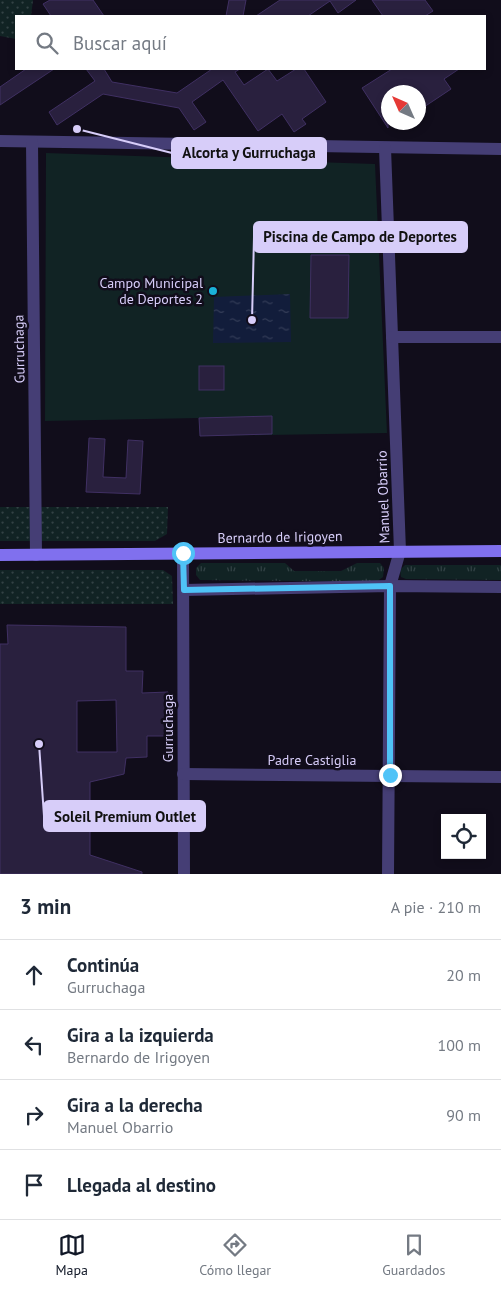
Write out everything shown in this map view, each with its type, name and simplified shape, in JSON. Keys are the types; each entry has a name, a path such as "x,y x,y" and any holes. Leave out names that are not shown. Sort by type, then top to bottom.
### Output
{"street":[{"path":"0,141 501,150"},
{"name":"Gurruchaga","path":"32,142 36,555"},
{"name":"Manuel Obarrio","path":"386,148 400,551 390,586 388,874"},
{"path":"392,337 501,337"},
{"name":"Bernardo de Irigoyen","path":"0,555 501,551"},
{"name":"Gurruchaga","path":"183,553 184,874"},
{"path":"184,590 390,586 501,587"},
{"name":"Padre Castiglia","path":"183,774 501,777"}],"green space":[{"path":"0,0 33,0 31,15 15,15 15,39 0,36"},
{"name":"Campo Municipal de Deportes 2","path":"46,153 375,164 387,433 200,436 199,418 45,421"},
{"path":"0,507 168,507 167,534 155,541 0,541"},
{"path":"201,563 285,563 294,571 341,571 357,563 380,563 384,568 383,577 376,582 200,580 196,575 196,568"},
{"path":"405,565 501,565 501,580 406,579 401,577 400,570"},
{"path":"0,570 163,570 172,576 173,604 0,604"}],"water":[{"path":"290,294 291,342 213,343 214,297"}],"building":[{"path":"50,0 93,0 103,15 50,15 43,4"},
{"path":"229,0 246,0 243,15 226,15"},
{"path":"280,0 356,0 338,13 330,1 309,15 258,15"},
{"path":"372,0 425,0 433,11 427,15 382,15"},
{"path":"25,70 52,70 0,105 0,87"},
{"path":"87,70 105,70 112,82 177,93 211,70 238,70 235,72 244,85 266,70 269,70 277,81 294,70 305,70 326,102 302,119 306,124 294,132 282,114 258,131 223,80 192,102 206,122 194,130 179,108 103,94 57,125 49,112 95,81"},
{"path":"390,70 458,70 444,79 451,89 426,106 426,85 381,85 381,117 362,88"},
{"path":"311,255 349,255 348,318 310,318"},
{"path":"199,366 224,366 224,390 199,390"},
{"path":"272,416 272,434 200,436 199,418"},
{"path":"89,438 105,439 103,477 126,478 128,440 143,441 140,494 86,492"},
{"path":"7,625 126,627 126,671 143,671 142,693 168,692 168,736 147,736 147,757 126,758 124,774 90,782 90,855 142,872 142,874 0,874 0,644 8,644","holes":["116,700 117,752 77,752 77,701"]}],"place":[{"name":"Alcorta y Gurruchaga","path":"77,129"},
{"name":"Campo Municipal de Deportes 2","path":"213,291"},
{"name":"Piscina de Campo de Deportes","path":"252,320"},
{"name":"Soleil Premium Outlet","path":"39,744"}],"route":[{"path":"183,553 184,590 390,586 390,775"}]}
